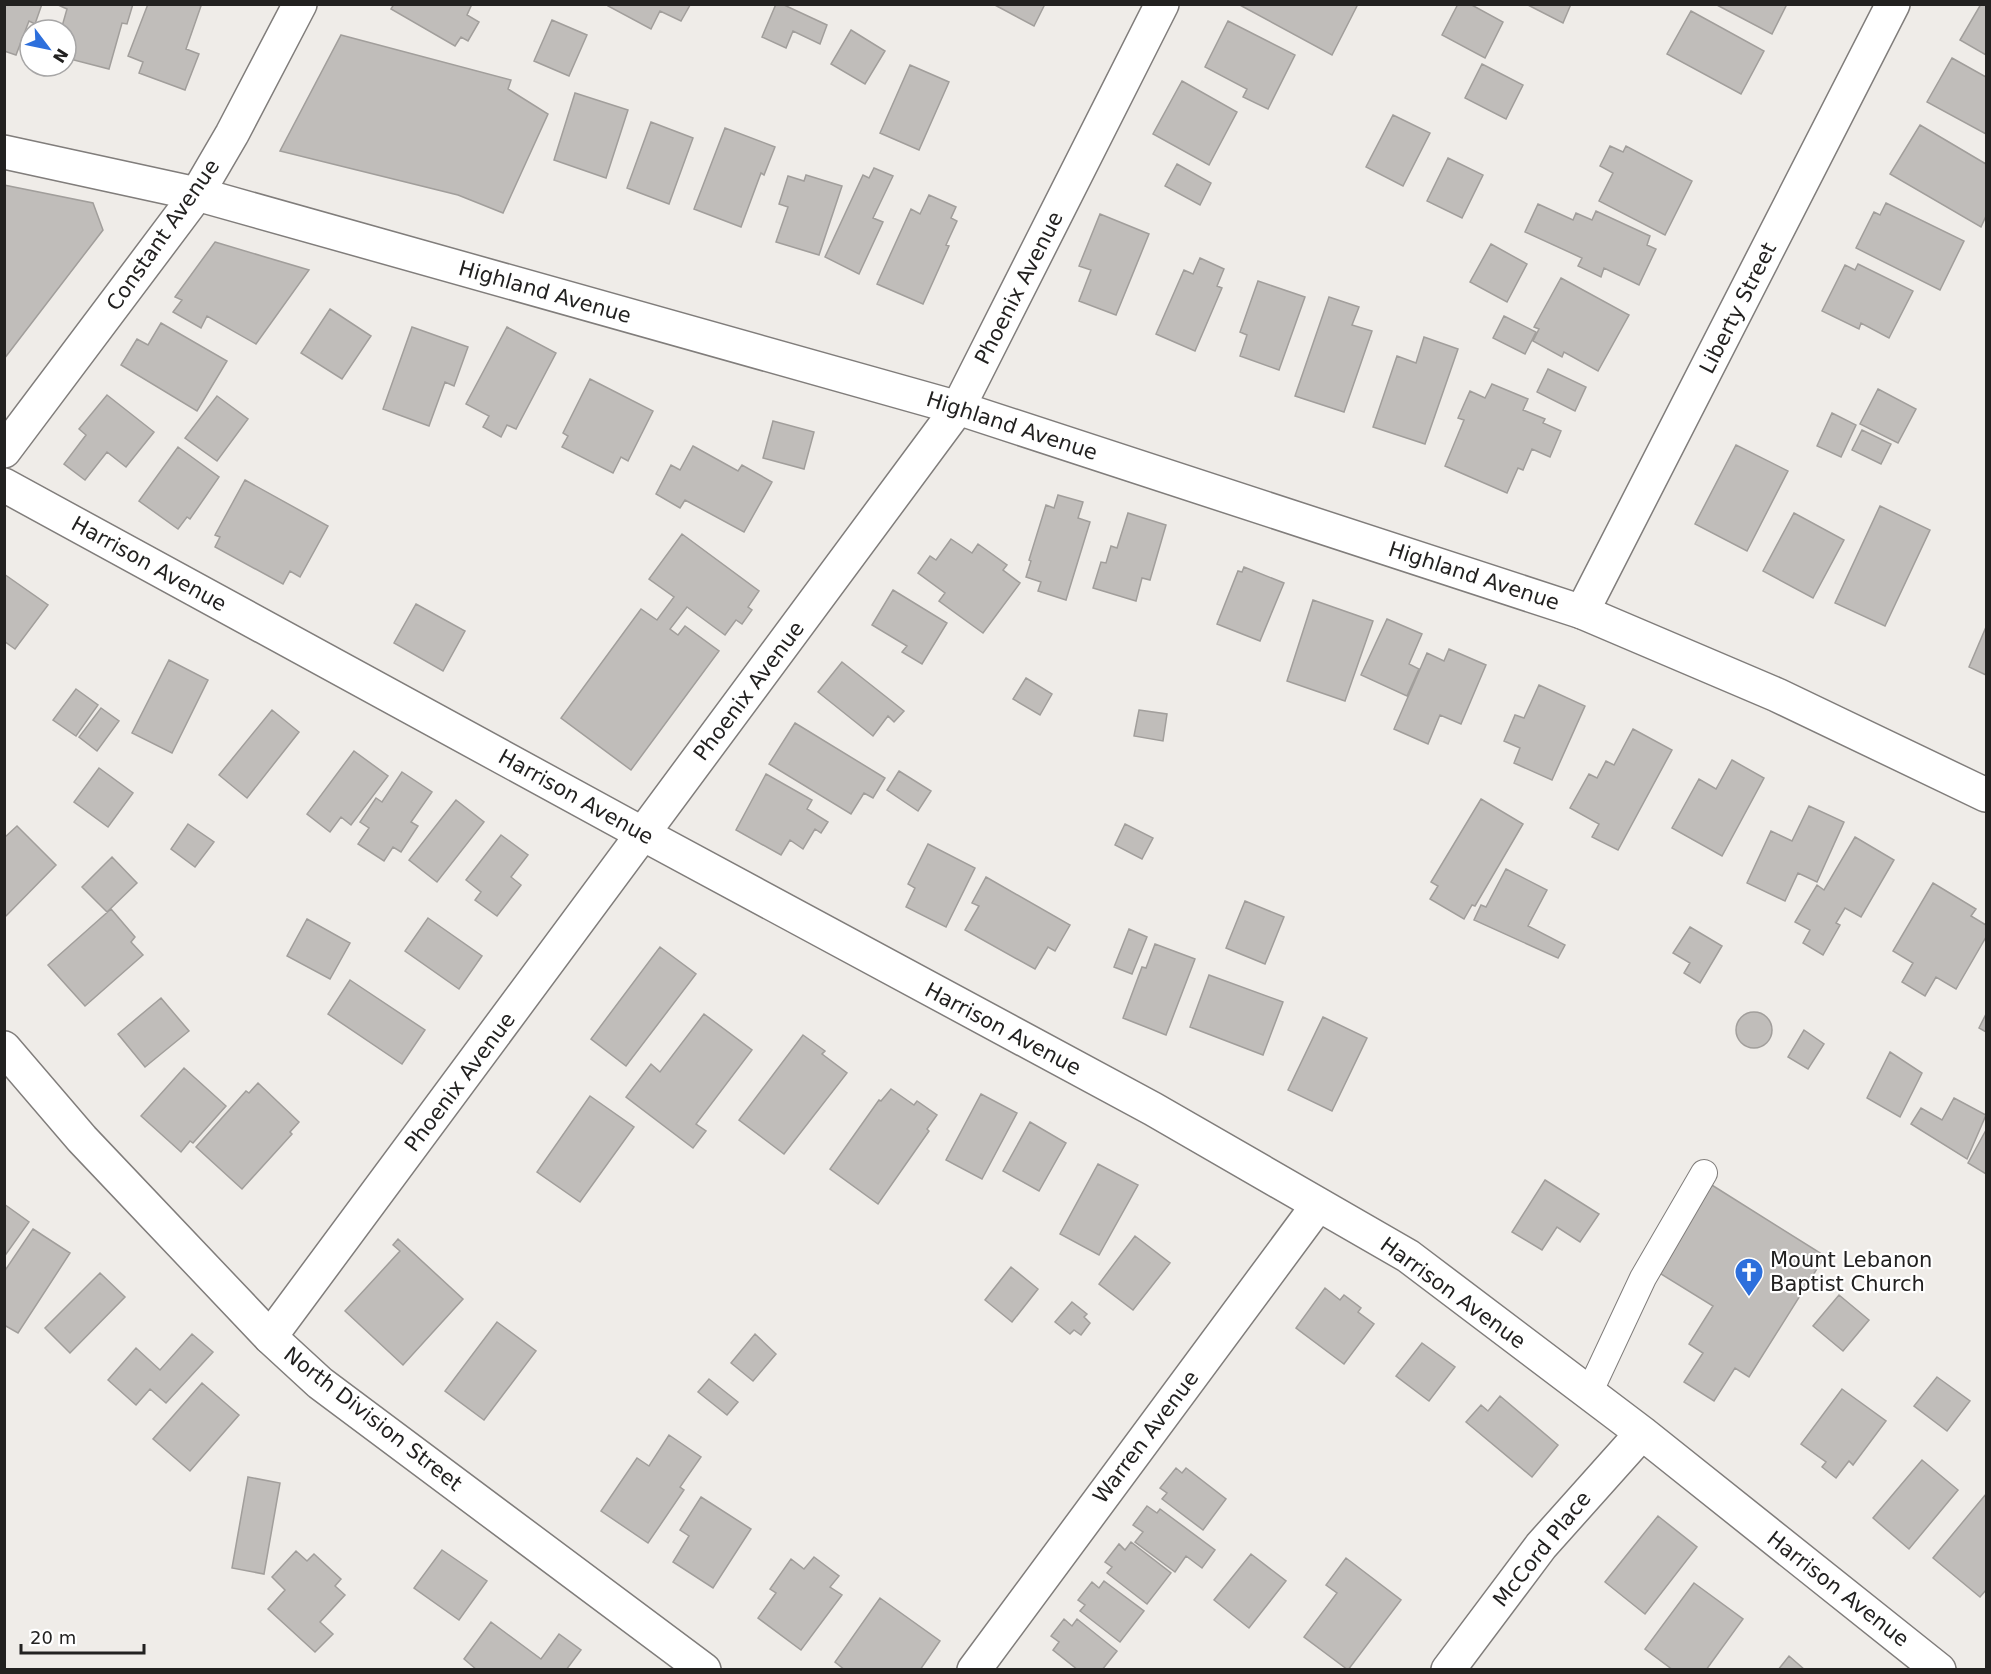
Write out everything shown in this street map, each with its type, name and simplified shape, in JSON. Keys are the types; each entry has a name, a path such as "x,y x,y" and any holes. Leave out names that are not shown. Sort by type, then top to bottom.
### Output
{"street":[{"name":"Constant Avenue","path":"4,451 197,194 232,134 300,4"},
{"name":"Phoenix Avenue","path":"270,1337 958,408 1162,4"},
{"name":"Liberty Street","path":"1582,612 1893,4"},
{"name":"Highland Avenue","path":"4,152 197,194 958,408 1582,612 1777,695 1986,795"},
{"name":"Harrison Avenue","path":"4,485 1153,1109 1408,1256 1642,1433 1939,1670"},
{"name":"North Division Street","path":"4,1048 82,1139 270,1337 320,1383 704,1670"},
{"name":"Warren Avenue","path":"974,1670 1318,1205"},
{"name":"McCord Place","path":"1448,1670 1541,1546 1642,1433"}],"lane":[{"path":"1589,1393 1643,1278 1704,1173"}],"building":[{"path":"4,4 42,4 37,18 18,18 16,55 4,51"},
{"path":"56,4 133,4 127,24 122,23 109,69 78,61 78,18 64,18 67,9"},
{"path":"148,4 197,4 201,6 186,49 199,54 185,90 139,73 143,62 128,56"},
{"path":"394,4 472,4 467,15 479,22 468,41 461,37 455,46 391,9"},
{"path":"609,4 690,5 681,21 660,11 651,29 608,6"},
{"path":"776,4 782,4 827,25 820,44 793,31 786,48 762,37"},
{"path":"993,4 1045,4 1034,26"},
{"path":"1238,4 1358,4 1332,55"},
{"path":"1458,4 1470,4 1503,22 1485,58 1442,35"},
{"path":"1526,4 1571,4 1563,23"},
{"path":"1715,4 1787,4 1772,34"},
{"path":"1981,4 1986,4 1986,55 1960,40"},
{"path":"1691,11 1764,51 1741,94 1667,54"},
{"path":"552,20 587,35 569,76 534,61"},
{"path":"1228,21 1295,55 1268,109 1243,97 1247,89 1205,67"},
{"path":"851,30 885,51 865,84 831,64"},
{"path":"341,35 511,80 508,89 548,114 503,213 458,195 280,151"},
{"path":"1952,58 1986,77 1986,134 1927,102"},
{"path":"1482,64 1523,85 1506,119 1465,98"},
{"path":"910,65 949,82 919,150 880,133"},
{"path":"1182,81 1237,112 1209,165 1153,134"},
{"path":"575,93 628,110 606,178 554,160"},
{"path":"1393,115 1430,133 1403,186 1366,167"},
{"path":"651,122 693,138 669,204 627,188"},
{"path":"1920,125 1986,164 1986,216 1981,227 1890,174"},
{"path":"725,128 775,147 764,175 761,173 741,227 694,209"},
{"path":"1610,146 1623,152 1626,146 1692,181 1665,235 1599,201 1613,173 1600,166"},
{"path":"1448,158 1483,175 1462,218 1427,201"},
{"path":"1177,164 1211,183 1200,205 1165,186"},
{"path":"874,168 893,176 873,218 883,222 859,274 825,257 863,175 869,178"},
{"path":"806,175 842,186 819,255 776,242 788,207 779,204 788,176 804,181"},
{"path":"4,185 93,203 103,230 4,359"},
{"path":"929,195 956,207 951,218 957,221 946,245 949,246 923,304 877,284 911,209 920,214"},
{"path":"1886,203 1964,241 1940,290 1856,248 1874,212 1880,215"},
{"path":"1538,204 1573,220 1576,213 1592,220 1596,211 1650,236 1647,245 1656,249 1639,285 1604,268 1601,277 1578,266 1582,258 1525,232"},
{"path":"1100,214 1149,234 1116,315 1079,301 1091,270 1079,266"},
{"path":"215,242 309,270 256,344 207,316 201,328 173,312 182,300 175,297"},
{"path":"1491,244 1527,264 1507,302 1470,282"},
{"path":"1200,258 1224,269 1217,286 1222,288 1195,351 1156,334 1184,270 1193,274"},
{"path":"1858,264 1913,291 1889,338 1861,323 1859,329 1822,311 1845,265 1855,270"},
{"path":"1561,278 1629,315 1598,371 1564,352 1562,357 1533,341 1539,329 1534,327"},
{"path":"1258,281 1305,297 1279,370 1240,356 1247,335 1240,332"},
{"path":"1329,297 1359,307 1352,325 1372,331 1344,412 1295,396"},
{"path":"330,309 371,336 342,379 301,353"},
{"path":"1504,316 1536,332 1525,354 1493,338"},
{"path":"161,323 227,361 197,411 121,365 137,339 148,345"},
{"path":"412,327 468,347 454,386 445,382 429,426 383,409"},
{"path":"507,327 556,353 516,429 507,425 501,437 483,427 489,416 466,404"},
{"path":"1424,337 1458,349 1425,444 1373,427 1397,356 1416,363"},
{"path":"1548,369 1586,387 1575,411 1537,392"},
{"path":"590,379 653,411 628,461 621,457 613,473 562,447 568,436 563,433"},
{"path":"1492,384 1528,399 1523,410 1545,419 1543,423 1561,431 1550,457 1532,449 1523,470 1518,468 1507,493 1445,466 1464,420 1458,418 1470,391 1485,398"},
{"path":"1878,389 1916,409 1898,443 1860,424"},
{"path":"107,395 154,432 126,467 107,452 85,480 64,464 86,435 79,429"},
{"path":"217,396 248,419 217,461 185,438"},
{"path":"1832,413 1856,425 1841,457 1817,446"},
{"path":"773,421 814,432 804,469 763,458"},
{"path":"1862,430 1891,444 1881,464 1852,450"},
{"path":"1736,445 1788,471 1747,551 1695,524"},
{"path":"693,446 738,471 742,465 772,482 744,532 685,500 680,508 656,494 671,465 680,470"},
{"path":"178,447 219,477 190,519 187,517 178,529 139,501"},
{"path":"245,480 328,526 300,577 290,571 283,584 215,547 220,537 215,535"},
{"path":"1058,495 1083,502 1078,518 1090,522 1066,600 1038,591 1041,582 1026,577 1046,505 1054,508"},
{"path":"1880,506 1930,530 1885,626 1835,603"},
{"path":"1128,513 1166,525 1150,580 1142,578 1136,601 1093,588 1101,562 1106,563 1111,546 1117,548"},
{"path":"1794,513 1844,540 1813,598 1763,571"},
{"path":"682,534 759,591 748,607 752,610 742,624 736,620 725,635 687,607 670,629 678,635 685,626 719,651 631,770 561,718 641,609 657,620 674,597 649,579"},
{"path":"951,539 972,553 978,544 1007,565 1003,570 1020,583 983,633 939,601 945,593 918,573 930,556 936,560"},
{"path":"1244,567 1284,583 1260,641 1217,624 1238,571 1242,572"},
{"path":"4,574 48,605 15,649 4,641"},
{"path":"893,590 947,623 922,664 902,652 907,646 872,625"},
{"path":"1313,600 1373,621 1345,701 1287,681"},
{"path":"416,604 465,631 443,671 394,643"},
{"path":"1387,619 1422,634 1409,664 1419,669 1407,696 1361,675"},
{"path":"1986,627 1986,675 1969,667"},
{"path":"1449,649 1486,665 1461,724 1440,715 1428,744 1394,729 1427,653 1444,661"},
{"path":"169,660 208,680 172,753 132,733"},
{"path":"842,662 904,711 894,722 888,716 873,736 818,692"},
{"path":"1026,678 1052,694 1040,715 1013,699"},
{"path":"1539,685 1585,706 1552,780 1514,763 1520,748 1504,741 1515,715 1524,718"},
{"path":"76,689 98,705 76,736 53,720"},
{"path":"101,708 119,721 97,751 79,737"},
{"path":"272,710 299,732 247,798 219,775"},
{"path":"1139,710 1167,714 1163,741 1134,736"},
{"path":"795,723 885,778 873,798 864,793 851,814 769,764"},
{"path":"1633,729 1672,750 1618,850 1592,837 1599,824 1570,808 1589,774 1597,778 1606,761 1614,765"},
{"path":"354,751 388,776 351,825 341,817 330,832 307,814"},
{"path":"1732,760 1764,778 1722,856 1672,828 1699,779 1716,789"},
{"path":"99,768 133,793 108,827 74,802"},
{"path":"899,771 931,791 918,811 887,790"},
{"path":"402,772 432,792 411,822 418,826 401,852 393,847 384,861 358,844 369,828 360,822 376,798 382,802"},
{"path":"766,774 812,800 807,809 828,822 821,833 815,829 803,849 790,840 781,855 736,830"},
{"path":"1481,799 1523,824 1475,906 1472,905 1464,919 1430,899 1438,886 1431,882"},
{"path":"456,800 484,822 437,882 409,860"},
{"path":"1809,806 1844,822 1817,882 1798,873 1785,901 1747,883 1771,831 1792,841"},
{"path":"188,824 214,842 195,867 171,849"},
{"path":"1125,824 1153,838 1142,859 1115,845"},
{"path":"17,826 56,865 6,916 4,914 4,838"},
{"path":"501,835 528,855 511,877 521,885 497,916 475,900 481,892 466,880"},
{"path":"1855,837 1894,860 1861,917 1845,908 1836,923 1840,925 1823,955 1803,943 1810,930 1795,922 1817,885 1824,890"},
{"path":"928,844 975,868 946,927 906,907 915,888 908,884"},
{"path":"112,857 137,883 107,912 82,887"},
{"path":"1506,869 1547,890 1528,926 1565,945 1558,958 1474,920 1481,905 1486,907"},
{"path":"986,877 1070,925 1055,951 1048,947 1035,969 965,930 979,906 972,903"},
{"path":"1933,883 1976,909 1971,916 1986,925 1986,937 1956,989 1936,977 1925,996 1902,982 1913,963 1893,951"},
{"path":"1245,901 1284,917 1265,964 1226,948"},
{"path":"111,909 135,937 131,942 143,955 85,1006 48,965"},
{"path":"428,918 482,956 459,989 405,951"},
{"path":"307,919 350,943 330,979 287,956"},
{"path":"1690,927 1722,946 1700,983 1684,973 1690,963 1673,953"},
{"path":"1129,929 1147,937 1132,974 1114,967"},
{"path":"1155,944 1195,959 1166,1035 1123,1018 1142,967 1146,968"},
{"path":"660,947 696,974 626,1066 591,1039"},
{"path":"1209,975 1283,1002 1263,1055 1190,1027"},
{"path":"350,980 425,1030 402,1064 328,1014"},
{"path":"161,998 189,1031 145,1067 118,1034"},
{"path":"1754,1012 1767,1017 1772,1030 1767,1043 1754,1048 1741,1043 1736,1030 1741,1017"},
{"path":"704,1014 752,1050 696,1124 706,1131 693,1148 626,1097 651,1064 660,1072"},
{"path":"1986,1014 1986,1032 1979,1028"},
{"path":"1323,1017 1367,1038 1332,1111 1288,1090"},
{"path":"1804,1030 1824,1044 1808,1069 1788,1057"},
{"path":"803,1035 825,1051 822,1054 847,1073 784,1154 739,1120"},
{"path":"1890,1052 1922,1073 1900,1117 1867,1098"},
{"path":"184,1068 226,1106 193,1143 190,1141 181,1152 141,1116"},
{"path":"258,1083 299,1122 290,1132 292,1134 242,1189 196,1147 246,1091 249,1093"},
{"path":"891,1089 914,1105 917,1101 937,1115 927,1129 929,1131 878,1204 830,1169 879,1100 881,1101"},
{"path":"981,1094 1017,1113 982,1179 946,1160"},
{"path":"590,1096 634,1127 580,1202 537,1172"},
{"path":"1954,1098 1986,1115 1967,1159 1911,1124 1921,1108 1942,1120"},
{"path":"1030,1122 1066,1143 1039,1191 1003,1171"},
{"path":"1986,1130 1986,1174 1968,1163"},
{"path":"1098,1164 1138,1185 1099,1255 1060,1234"},
{"path":"1545,1180 1599,1214 1580,1242 1557,1227 1542,1250 1512,1232"},
{"name":"Mount Lebanon Baptist Church","path":"1707,1182 1825,1256 1749,1377 1735,1368 1714,1401 1684,1382 1703,1353 1689,1344 1713,1306 1653,1269"},
{"path":"4,1204 29,1222 4,1257"},
{"path":"33,1229 70,1253 18,1333 4,1325 4,1272"},
{"path":"1135,1236 1170,1263 1133,1310 1099,1284"},
{"path":"398,1239 463,1299 403,1365 345,1311 400,1251 393,1245"},
{"path":"1011,1267 1038,1289 1012,1322 985,1300"},
{"path":"100,1273 125,1297 70,1353 45,1328"},
{"path":"1325,1288 1340,1300 1344,1295 1361,1308 1358,1312 1374,1324 1344,1364 1296,1328"},
{"path":"1839,1295 1869,1320 1843,1351 1813,1326"},
{"path":"1072,1302 1087,1314 1084,1317 1090,1323 1081,1335 1074,1330 1070,1334 1055,1322"},
{"path":"497,1322 536,1351 484,1420 445,1391"},
{"path":"192,1334 213,1352 166,1403 150,1389 136,1405 108,1380 136,1348 160,1370"},
{"path":"755,1334 776,1354 753,1381 731,1363"},
{"path":"1422,1343 1455,1367 1429,1401 1396,1376"},
{"path":"1937,1377 1970,1401 1947,1431 1914,1406"},
{"path":"709,1379 738,1402 727,1415 698,1392"},
{"path":"202,1383 239,1415 190,1471 153,1439"},
{"path":"1842,1389 1886,1421 1853,1465 1849,1461 1836,1478 1822,1467 1826,1462 1801,1444"},
{"path":"1500,1396 1558,1445 1532,1477 1466,1422 1481,1405 1488,1411"},
{"path":"669,1435 701,1457 680,1487 684,1490 648,1543 601,1511 637,1458 649,1466"},
{"path":"1922,1460 1958,1490 1909,1549 1873,1518"},
{"path":"1176,1468 1182,1473 1186,1468 1226,1499 1203,1530 1162,1499 1167,1493 1160,1488"},
{"path":"248,1477 280,1483 264,1574 232,1568"},
{"path":"1986,1494 1986,1590 1980,1597 1933,1558"},
{"path":"701,1497 751,1529 713,1588 673,1562 689,1536 680,1530"},
{"path":"1147,1506 1157,1513 1160,1509 1215,1550 1202,1568 1186,1556 1175,1572 1135,1542 1143,1532 1133,1525"},
{"path":"1658,1516 1697,1547 1645,1614 1605,1582"},
{"path":"1131,1542 1171,1573 1147,1604 1107,1573 1112,1567 1105,1562 1119,1544 1125,1550"},
{"path":"442,1550 487,1581 459,1620 414,1588"},
{"path":"296,1551 307,1561 314,1554 341,1579 335,1586 345,1595 320,1622 333,1634 315,1652 268,1609 285,1590 272,1577"},
{"path":"1251,1554 1286,1581 1249,1628 1214,1600"},
{"path":"814,1557 839,1576 830,1587 842,1595 801,1650 758,1618 776,1593 770,1589 791,1559 804,1569"},
{"path":"1346,1558 1401,1600 1348,1670 1304,1637 1337,1593 1326,1585"},
{"path":"1104,1581 1144,1611 1120,1642 1080,1611 1085,1605 1078,1600 1092,1582 1099,1588"},
{"path":"1694,1583 1743,1619 1706,1670 1673,1670 1645,1649"},
{"path":"880,1598 940,1641 920,1670 845,1670 835,1662"},
{"path":"1064,1619 1072,1626 1077,1619 1117,1651 1102,1670 1078,1670 1053,1650 1059,1642 1051,1636"},
{"path":"491,1622 541,1659 559,1634 581,1650 566,1670 477,1670 464,1659"},
{"path":"1789,1656 1805,1670 1778,1670"}],"place":[{"name":"Mount Lebanon Baptist Church","path":"1749,1298"}]}
